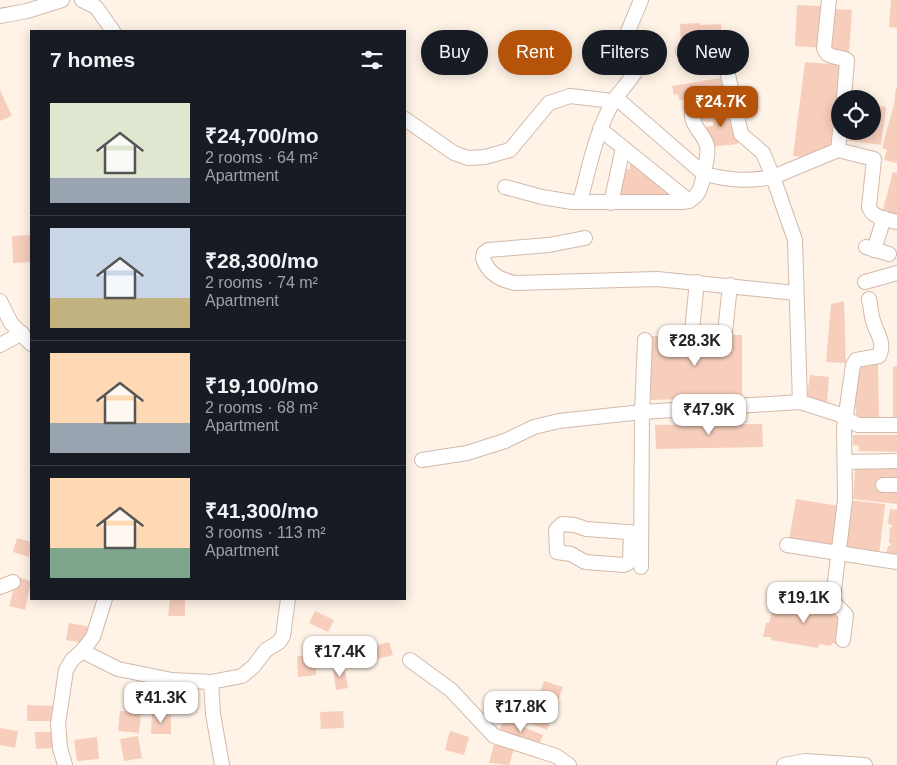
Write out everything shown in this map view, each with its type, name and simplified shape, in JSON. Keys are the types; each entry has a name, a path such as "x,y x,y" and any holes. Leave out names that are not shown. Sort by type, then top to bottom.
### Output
{"street":[{"path":"0,16 27,11 62,0"},
{"path":"82,0 96,8 111,30"},
{"path":"580,202 600,129 614,101 642,59 641,55 624,44 641,0"},
{"path":"829,0 824,48 831,57 842,57 847,60 845,90"},
{"path":"727,75 741,134 763,153 774,177 795,240 800,402"},
{"path":"406,120 454,153 468,158 477,157 510,150 549,103 570,96 621,102 704,174 733,181 752,181 774,177 838,150 874,159 869,207 874,215 891,220 870,248 889,254"},
{"path":"505,187 542,197 580,202 689,201 700,192 708,154 707,145 693,121 692,114 694,112 734,105"},
{"path":"600,129 689,201"},
{"path":"838,150 839,140"},
{"path":"611,203 624,148"},
{"path":"585,238 549,245 488,250 484,253 483,258 490,270 499,279 515,283 657,279 796,292"},
{"path":"865,282 897,273"},
{"path":"692,330 697,282"},
{"path":"725,332 730,285"},
{"path":"843,640 846,615 836,605 833,598 845,500 844,428 854,362 879,356 881,351 880,339 874,323 869,299"},
{"path":"0,301 11,322 30,343"},
{"path":"0,345 22,333"},
{"path":"636,533 586,529 575,525 562,524 556,530 556,548 557,552 571,554 585,562 624,565 630,560 636,533 645,340"},
{"path":"422,460 467,453 506,441 534,427 559,421 642,412 800,402 838,414 858,426 897,426"},
{"path":"844,462 897,461"},
{"path":"636,533 641,567"},
{"path":"787,545 897,562"},
{"path":"782,592 833,598"},
{"path":"65,765 58,734 58,714 66,670 72,660 93,637 105,600"},
{"path":"82,651 125,671 172,680 211,682 242,676 253,668 266,650 279,642 283,636 288,600"},
{"path":"410,660 451,690 494,736 556,756 569,765"},
{"path":"211,682 213,714 222,765"},
{"path":"784,765 805,761 865,765"}],"building":[{"path":"891,0 897,0 897,28 889,27"},
{"path":"797,5 823,6 821,48 795,46"},
{"path":"833,9 852,10 849,53 830,51"},
{"path":"680,24 721,24 721,30 680,30"},
{"path":"805,62 841,65 838,90 831,90 830,149 822,148 803,157 793,156"},
{"path":"726,77 729,103 693,108 692,105 685,106 684,100 679,100 678,94 674,95 672,86"},
{"path":"896,88 897,163 884,160 887,150 882,148 894,104"},
{"path":"0,90 12,116 0,121"},
{"path":"881,106 886,107 881,145 842,140 881,140"},
{"path":"733,108 738,144 709,147 706,127 713,126 713,122 700,121 699,114"},
{"path":"630,161 638,162 638,168 648,169 675,190 675,200 616,201 620,169 630,169"},
{"path":"893,172 897,173 897,218 882,213"},
{"path":"30,235 30,262 13,263 12,236"},
{"path":"844,301 846,363 826,362 831,304"},
{"path":"742,335 742,397 651,400 648,336"},
{"path":"862,363 862,366 878,363 879,419 863,417 863,420 856,420 854,364"},
{"path":"897,366 897,417 893,417 893,367"},
{"path":"810,375 829,377 827,403 806,401"},
{"path":"762,424 763,447 656,449 655,425"},
{"path":"853,435 897,435 897,452 859,451 859,446 853,445"},
{"path":"897,466 897,504 853,499 855,467"},
{"path":"796,499 839,506 832,548 789,540"},
{"path":"848,500 885,504 879,556 846,553 850,508"},
{"path":"890,509 897,510 897,561 885,559 888,546 891,546 891,543 889,543 890,527 892,528 892,525 888,524"},
{"path":"17,538 30,542 29,557 13,552"},
{"path":"17,577 30,581 25,610 9,606"},
{"path":"782,598 824,602 824,607 834,608 843,614 838,644 832,643 831,646 819,644 818,648 771,640 771,637 763,637 766,623 769,623 773,610 776,610 777,604 780,604"},
{"path":"170,600 185,600 185,616 168,616"},
{"path":"315,611 334,620 328,632 309,623"},
{"path":"69,623 91,627 90,633 86,632 84,643 66,640"},
{"path":"389,642 393,655 372,660 369,647"},
{"path":"315,655 316,675 298,677 297,656"},
{"path":"344,665 348,688 336,690 333,667"},
{"path":"544,681 563,687 555,710 536,703"},
{"path":"27,705 55,706 54,721 27,721"},
{"path":"533,705 554,713 547,730 526,722"},
{"path":"120,711 141,713 139,733 118,731"},
{"path":"343,711 344,728 321,729 320,712"},
{"path":"152,714 171,715 171,734 151,734"},
{"path":"504,719 543,735 538,747 499,731"},
{"path":"0,728 18,731 15,748 0,745"},
{"path":"450,731 469,737 464,755 445,750"},
{"path":"35,732 54,732 55,748 36,749"},
{"path":"138,736 142,758 124,761 120,739"},
{"path":"97,737 99,759 77,761 74,740"},
{"path":"494,744 514,749 509,765 489,763"}]}
